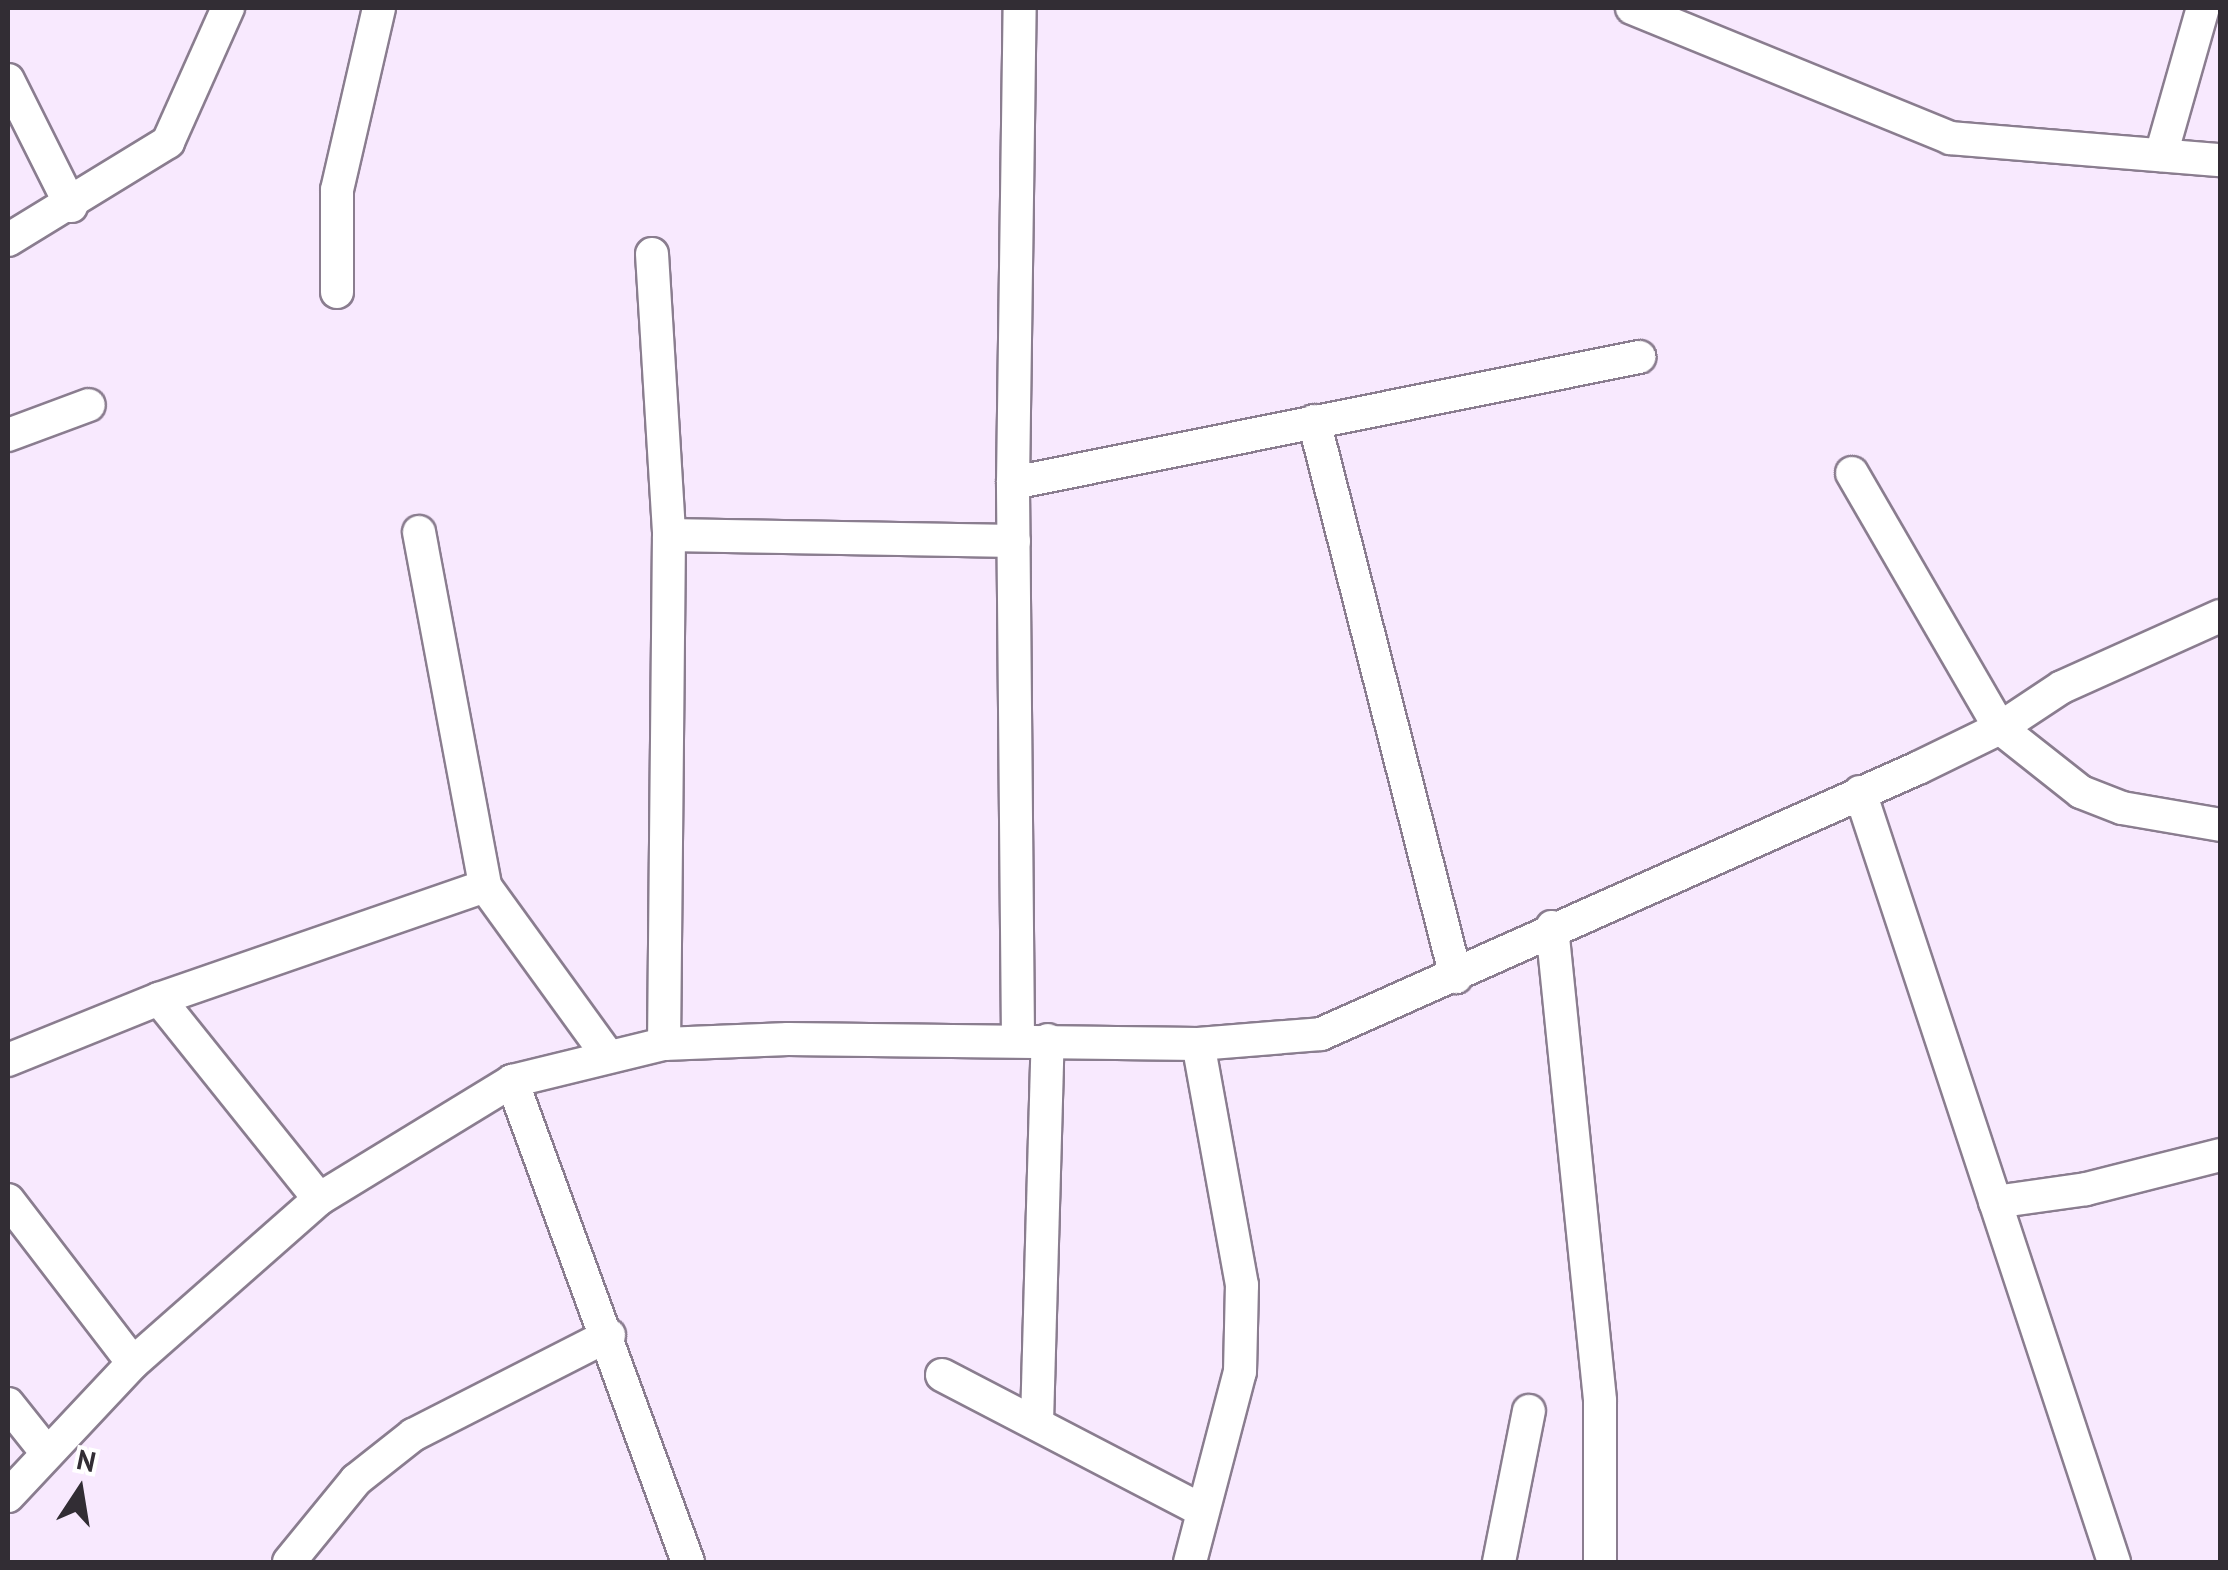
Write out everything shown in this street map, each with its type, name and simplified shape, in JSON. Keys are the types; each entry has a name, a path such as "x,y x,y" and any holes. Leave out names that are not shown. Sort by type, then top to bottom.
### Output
{"street":[{"path":"8,240 71,206 168,142 228,8"},
{"path":"337,292 337,190 379,8"},
{"path":"1020,8 1012,483 1033,1040 1038,1422"},
{"path":"1632,8 1950,138 2220,160"},
{"path":"2161,155 2193,9"},
{"path":"8,80 71,206"},
{"path":"652,254 669,535 664,1044"},
{"path":"1012,483 1640,357"},
{"path":"8,436 88,405"},
{"path":"1314,421 1456,977"},
{"path":"1852,473 2000,728 2081,792 2122,808 2220,824"},
{"path":"420,532 485,886 608,1056"},
{"path":"669,535 1014,541"},
{"path":"8,1496 133,1363 320,1199 512,1081 664,1044 1033,1040 1198,1044 1322,1034 1456,977 1552,926 2000,728 2080,678 2220,616"},
{"path":"1860,792 2114,1562"},
{"path":"8,1060 159,999 485,886"},
{"path":"1552,926 1600,1401 1600,1562"},
{"path":"159,999 320,1199"},
{"path":"1190,1562 1240,1372 1242,1285 1198,1044"},
{"path":"512,1081 609,1335 688,1562"},
{"path":"1996,1202 2086,1189 2220,1154"},
{"path":"8,1200 133,1363"},
{"path":"289,1562 356,1480 413,1435 609,1335"},
{"path":"942,1375 1203,1511"},
{"path":"8,1404 47,1453"},
{"path":"1499,1562 1529,1411"}]}
